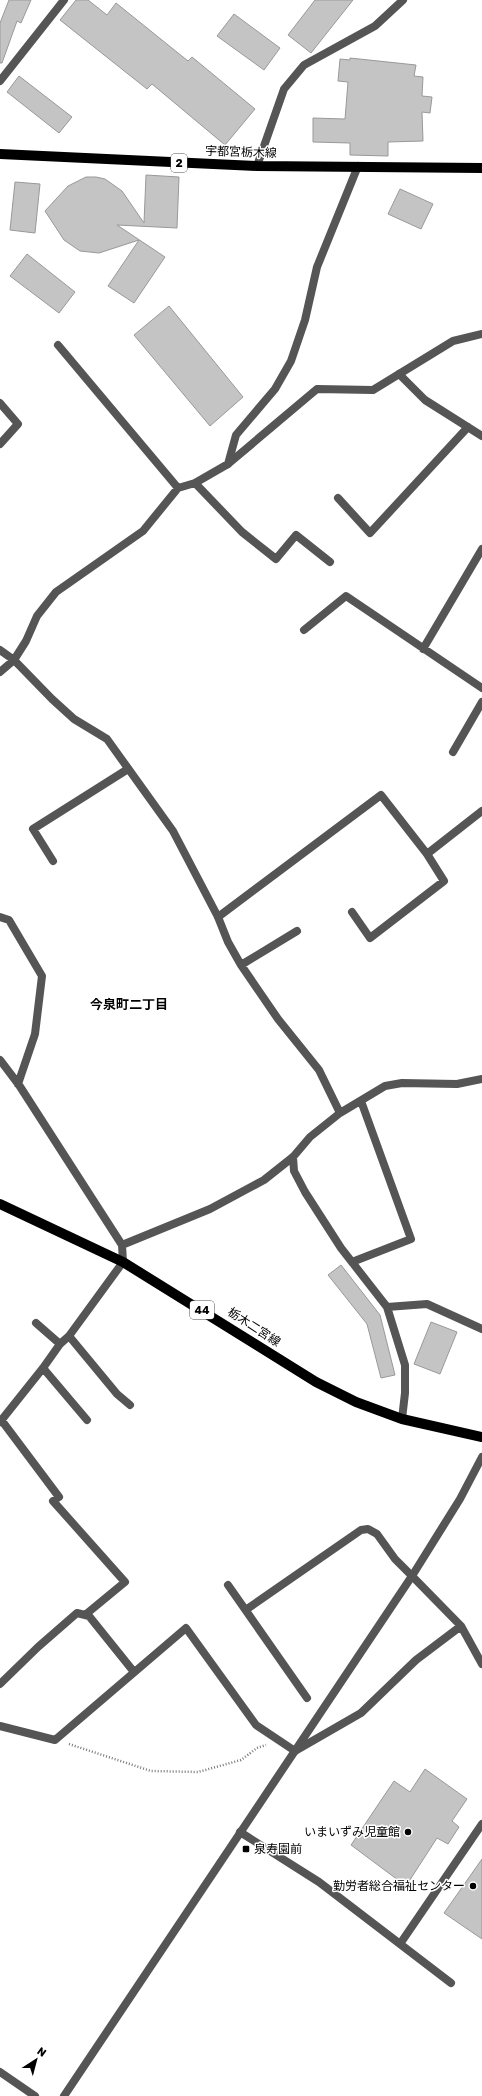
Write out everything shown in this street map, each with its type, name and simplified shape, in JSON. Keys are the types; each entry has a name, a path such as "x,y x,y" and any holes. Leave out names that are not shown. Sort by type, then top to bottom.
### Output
{"main road":[{"name":"宇都宮栃木線","path":"0,154 257,166 482,168"},
{"name":"栃木二宮線","path":"0,1204 123,1262 316,1382 356,1402 402,1419 482,1436"}],"street":[{"path":"0,80 64,0"},
{"path":"257,166 284,89 304,65 375,26 403,0"},
{"path":"228,464 236,435 275,389 291,361 305,320 318,267 358,166"},
{"path":"0,672 14,660 26,641 37,616 56,592 142,532 178,488 196,483 228,464 317,389 373,390 453,341 482,334"},
{"path":"58,345 178,488"},
{"path":"398,374 425,400 482,436"},
{"path":"0,403 18,424 0,444"},
{"path":"338,498 370,533 468,427"},
{"path":"196,483 242,532 276,559 296,535 330,562"},
{"path":"424,649 482,550"},
{"path":"304,630 346,596 482,688"},
{"path":"0,650 14,660 74,719 106,739 173,831 218,917 228,942 241,964 278,1019 319,1070 340,1113"},
{"path":"454,752 482,702"},
{"path":"52,861 33,829 128,769"},
{"path":"218,917 381,795 427,854 444,881 370,938 352,912"},
{"path":"427,854 482,812"},
{"path":"0,917 8,920 42,976 35,1034 18,1084"},
{"path":"241,964 297,931"},
{"path":"0,1060 18,1084 122,1245 123,1262 69,1336 60,1344 44,1368 1,1421 59,1497 52,1501 125,1582 85,1615"},
{"path":"122,1245 210,1209 264,1180 293,1157 310,1137 340,1113 385,1086 402,1082 457,1084 482,1079"},
{"path":"352,1262 411,1239 360,1101"},
{"path":"293,1157 294,1171 305,1192 352,1262 388,1307 405,1366 405,1393 402,1419"},
{"path":"388,1307 427,1304 482,1329"},
{"path":"36,1323 60,1344"},
{"path":"69,1336 117,1394 130,1406"},
{"path":"44,1368 87,1420"},
{"path":"64,2096 412,1576 460,1499 482,1458"},
{"path":"247,1609 361,1530 368,1529 377,1534 395,1559 461,1626 482,1664"},
{"path":"228,1585 247,1609 308,1698"},
{"path":"0,1684 38,1647 77,1613 89,1616 134,1672"},
{"path":"295,1751 360,1713 416,1660 461,1626"},
{"path":"0,1726 55,1740 186,1628 256,1725 295,1751"},
{"path":"400,1944 482,1824"},
{"path":"240,1832 319,1882 451,1983"},
{"path":"0,2072 35,2096"}],"path":[{"path":"55,1740 151,1771 198,1772 241,1760 257,1748 278,1741"}],"building":[{"path":"9,0 31,0 21,23 17,21 2,63 0,63 0,23"},
{"path":"76,0 88,0 107,15 116,3 188,61 192,57 255,109 225,145 152,84 147,89 60,20"},
{"path":"315,0 353,0 311,53 288,35"},
{"path":"234,14 280,48 264,70 217,36"},
{"path":"350,58 416,65 414,76 423,77 422,96 432,97 430,113 422,112 423,141 388,142 388,156 350,155 350,143 313,142 313,118 345,119 348,82 338,81 340,59 350,60"},
{"path":"19,76 72,117 59,133 7,92"},
{"path":"146,175 179,177 177,228 117,225 165,257 134,303 108,286 139,240 99,253 80,251 64,240 45,211 68,186 86,177 96,177 105,179 122,191 144,223"},
{"path":"15,182 40,184 35,233 10,230"},
{"path":"400,189 433,204 421,229 388,214"},
{"path":"27,254 75,292 59,313 10,276"},
{"path":"169,306 243,397 210,426 134,335"},
{"path":"341,1265 380,1315 395,1375 381,1378 367,1324 328,1275"},
{"path":"431,1322 457,1332 440,1374 414,1364"},
{"name":"いまいずみ児童館","path":"425,1769 467,1799 452,1821 459,1827 448,1844 437,1838 406,1886 351,1845 394,1781 410,1792"},
{"name":"勤労者総合福祉センター","path":"482,1859 482,1939 444,1913"}],"place":[{"name":"いまいずみ児童館","path":"408,1832"},
{"name":"泉寿園前","path":"246,1849"},
{"name":"勤労者総合福祉センター","path":"473,1886"}],"district":[{"name":"今泉町二丁目","path":"129,1004"}]}
